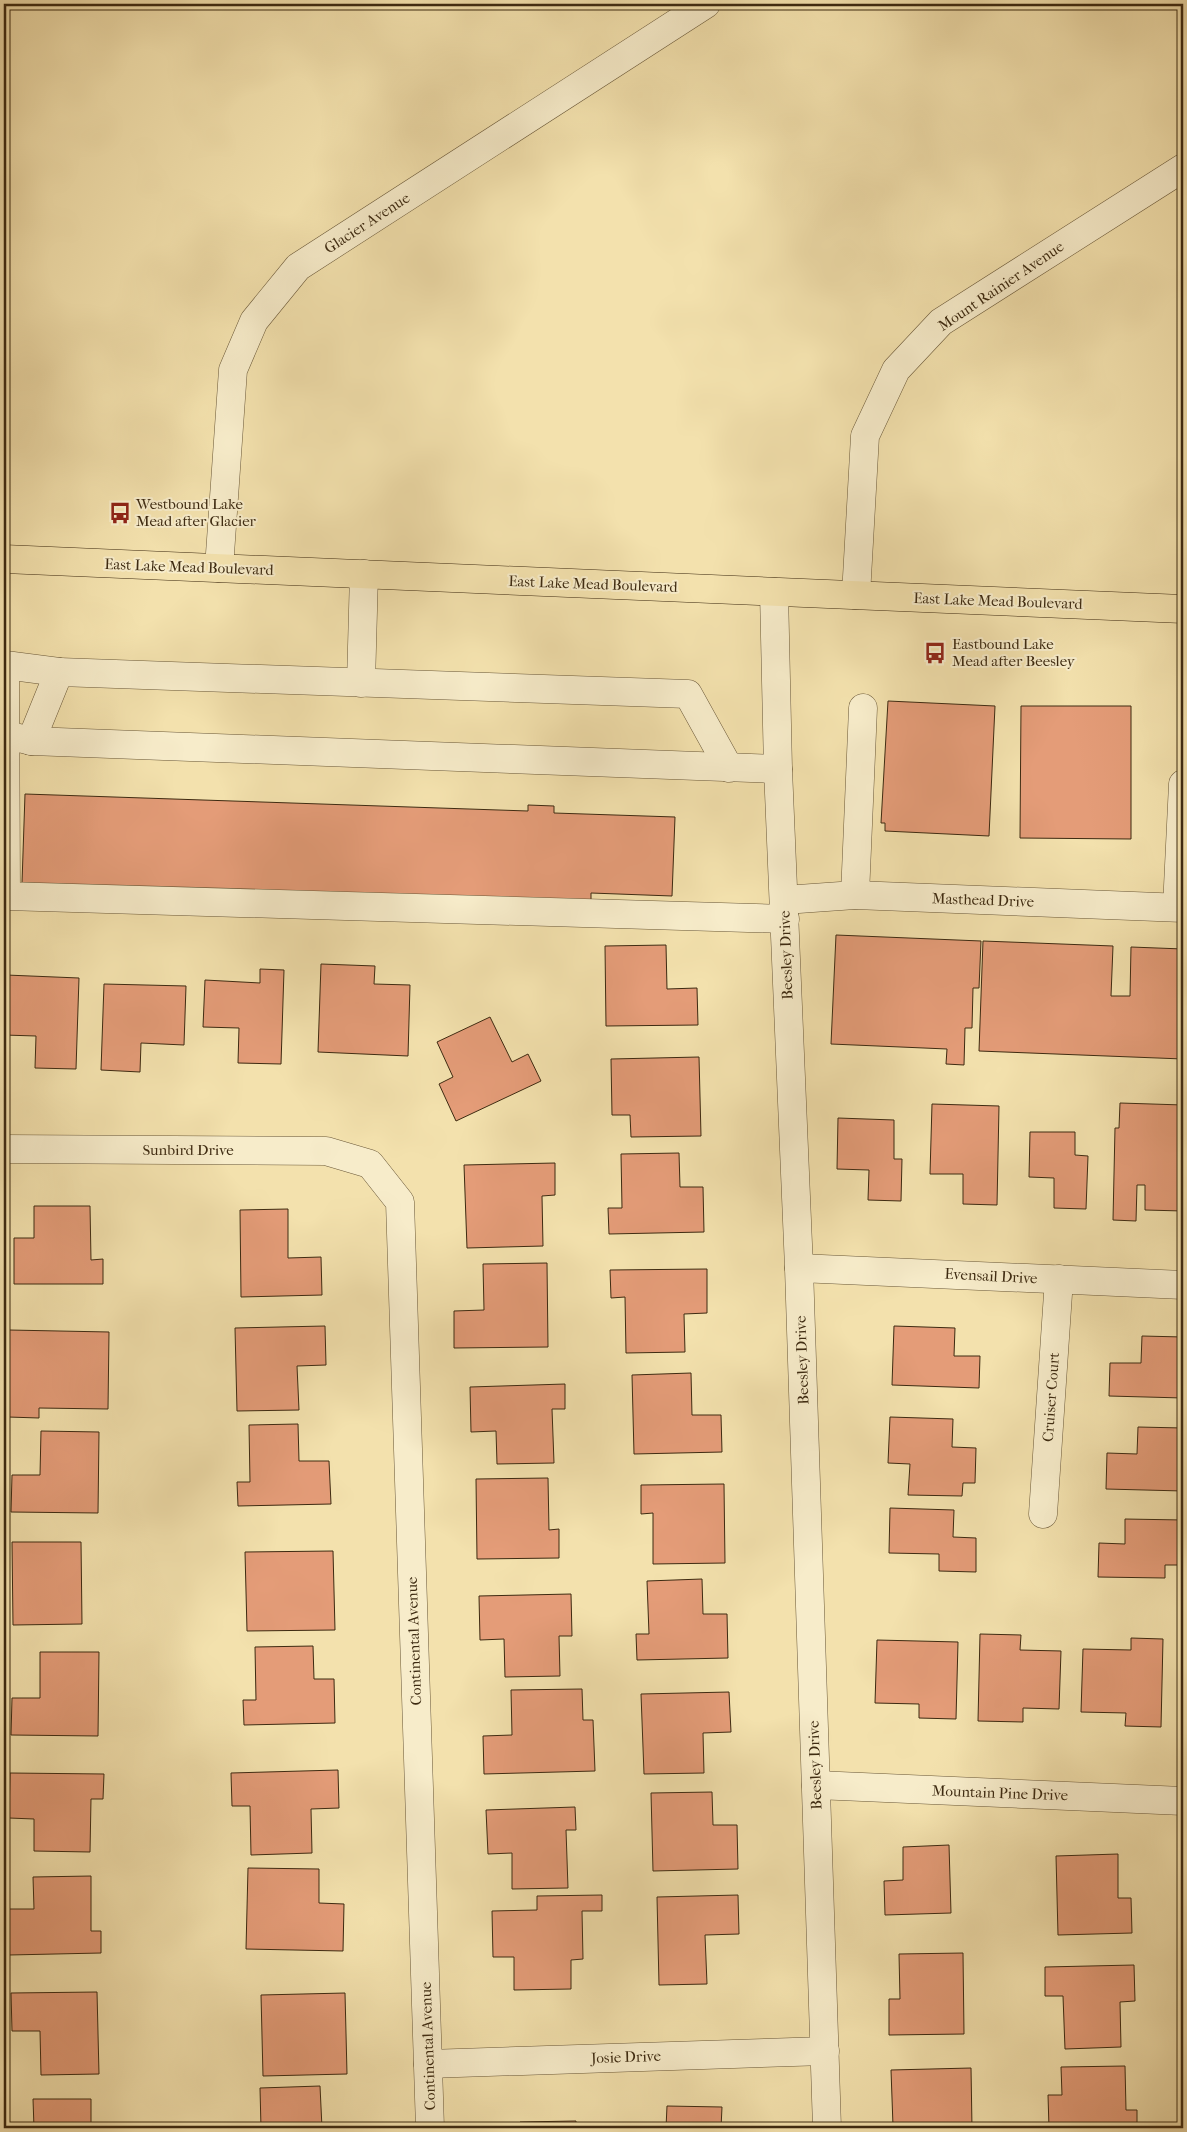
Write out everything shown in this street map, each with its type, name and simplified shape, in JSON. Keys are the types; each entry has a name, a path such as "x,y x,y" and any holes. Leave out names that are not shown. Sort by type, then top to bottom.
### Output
{"main road":[{"name":"East Lake Mead Boulevard","path":"4,559 1183,609"}],"street":[{"name":"Glacier Avenue","path":"219,568 233,370 254,321 298,267 706,4"},
{"name":"Mount Rainier Avenue","path":"856,595 865,436 896,370 942,322 1183,168"},
{"path":"361,682 364,574"},
{"name":"Beesley Drive","path":"774,592 778,769 799,1268 827,2128"},
{"path":"5,896 5,665 59,672 688,694 729,768"},
{"path":"31,740 59,672"},
{"path":"855,895 863,708"},
{"path":"4,734 31,740 778,769"},
{"path":"1180,908 1183,784"},
{"name":"Masthead Drive","path":"5,896 784,909 855,895 1180,908"},
{"name":"Sunbird Drive","path":"4,1149 326,1151 370,1164"},
{"name":"Continental Avenue","path":"370,1164 400,1202 430,2128"},
{"name":"Evensail Drive","path":"799,1268 1183,1285"},
{"name":"Cruiser Court","path":"1043,1514 1059,1279"},
{"name":"Mountain Pine Drive","path":"816,1786 1183,1801"},
{"name":"Josie Drive","path":"428,2064 825,2051"}],"building":[{"path":"888,701 995,706 989,836 885,831 885,823 881,823"},
{"path":"1021,706 1131,706 1131,839 1020,838"},
{"path":"25,794 528,811 528,805 554,806 554,813 675,817 672,896 591,893 591,901 22,883"},
{"path":"836,935 981,941 979,988 973,988 972,1028 965,1028 964,1065 946,1064 947,1049 831,1044"},
{"path":"983,941 1113,946 1111,996 1130,996 1131,947 1183,949 1183,1059 979,1051"},
{"path":"666,945 667,989 697,988 698,1025 606,1026 605,946"},
{"path":"321,964 375,966 374,984 410,985 408,1056 318,1052"},
{"path":"260,969 284,970 281,1064 238,1063 239,1028 203,1027 205,980 260,983"},
{"path":"6,975 79,978 76,1069 35,1068 36,1036 4,1035"},
{"path":"104,984 186,986 184,1045 141,1043 140,1072 101,1070"},
{"path":"490,1017 512,1062 528,1054 541,1081 456,1121 439,1084 453,1077 437,1042"},
{"path":"699,1057 701,1136 631,1137 630,1115 612,1115 611,1059"},
{"path":"1120,1103 1183,1105 1181,1175 1183,1175 1183,1211 1145,1210 1145,1185 1137,1185 1136,1221 1113,1220 1115,1128 1119,1128"},
{"path":"932,1104 999,1106 997,1205 963,1204 963,1174 930,1174"},
{"path":"838,1118 894,1120 894,1159 902,1159 901,1201 868,1200 869,1170 837,1169"},
{"path":"1030,1132 1075,1132 1075,1155 1088,1156 1086,1209 1054,1208 1054,1178 1029,1177"},
{"path":"679,1153 680,1187 703,1187 704,1232 609,1234 608,1208 622,1208 621,1154"},
{"path":"555,1163 555,1195 542,1196 543,1246 467,1248 464,1165"},
{"path":"34,1206 90,1206 91,1260 103,1259 103,1284 14,1284 14,1238 34,1238"},
{"path":"288,1209 288,1258 321,1257 322,1295 241,1297 240,1210"},
{"path":"547,1263 548,1347 454,1348 454,1311 484,1310 483,1264"},
{"path":"707,1269 707,1313 684,1314 685,1352 626,1353 625,1297 611,1298 610,1270"},
{"path":"325,1326 326,1365 297,1366 299,1410 237,1411 235,1328"},
{"path":"894,1326 955,1328 954,1356 980,1356 979,1388 892,1385"},
{"path":"9,1330 109,1332 108,1409 39,1408 39,1418 8,1417"},
{"path":"1142,1336 1183,1337 1183,1398 1109,1396 1110,1363 1141,1363"},
{"path":"691,1373 692,1415 721,1415 722,1452 634,1454 632,1375"},
{"path":"565,1384 565,1409 552,1409 554,1463 497,1464 496,1431 471,1432 470,1387"},
{"path":"890,1417 953,1419 952,1447 976,1448 975,1483 963,1483 962,1496 908,1495 910,1464 888,1463"},
{"path":"298,1424 299,1461 329,1461 331,1504 238,1506 237,1482 250,1482 249,1425"},
{"path":"1138,1427 1183,1428 1183,1491 1106,1489 1107,1453 1137,1454"},
{"path":"41,1431 99,1432 98,1513 11,1512 12,1475 40,1475"},
{"path":"548,1478 549,1530 559,1529 559,1558 477,1559 476,1479"},
{"path":"724,1484 725,1563 653,1564 653,1513 641,1514 641,1485"},
{"path":"890,1508 954,1510 953,1537 976,1538 976,1572 939,1571 939,1554 889,1553"},
{"path":"1125,1519 1183,1520 1183,1565 1165,1565 1165,1578 1098,1577 1099,1543 1125,1544"},
{"path":"12,1542 81,1542 82,1624 13,1625"},
{"path":"333,1551 335,1630 247,1631 245,1552"},
{"path":"702,1579 703,1614 727,1614 728,1658 637,1660 636,1634 649,1634 647,1581"},
{"path":"571,1594 572,1636 559,1636 560,1676 505,1677 504,1639 480,1640 479,1596"},
{"path":"980,1634 1021,1635 1020,1650 1061,1651 1059,1709 1023,1708 1023,1722 978,1721"},
{"path":"1131,1638 1163,1639 1161,1727 1125,1726 1126,1713 1081,1712 1083,1649 1131,1650"},
{"path":"877,1640 958,1642 956,1719 919,1718 919,1704 875,1703"},
{"path":"313,1646 314,1679 334,1679 335,1723 244,1725 243,1700 256,1700 255,1647"},
{"path":"40,1652 99,1652 98,1736 11,1735 12,1698 40,1698"},
{"path":"582,1689 583,1720 593,1720 595,1771 484,1774 483,1736 512,1735 511,1690"},
{"path":"729,1692 731,1732 703,1733 704,1773 644,1774 641,1694"},
{"path":"338,1770 339,1808 311,1809 312,1853 251,1855 250,1806 232,1806 231,1773"},
{"path":"10,1773 104,1774 103,1799 91,1799 90,1852 34,1851 34,1819 9,1818"},
{"path":"712,1792 713,1825 737,1825 738,1869 653,1871 651,1793"},
{"path":"575,1807 576,1830 566,1830 568,1888 512,1889 512,1853 488,1854 486,1810"},
{"path":"949,1845 951,1913 885,1915 884,1881 903,1880 903,1847"},
{"path":"1118,1854 1118,1898 1131,1898 1132,1933 1058,1935 1056,1856"},
{"path":"248,1868 319,1869 319,1903 344,1904 343,1951 246,1949"},
{"path":"91,1876 91,1931 101,1931 101,1953 9,1955 9,1909 34,1909 33,1877"},
{"path":"602,1895 602,1911 582,1911 583,1959 571,1960 571,1989 514,1990 514,1957 493,1957 492,1911 537,1910 537,1896"},
{"path":"738,1895 739,1934 705,1935 707,1984 659,1985 657,1897"},
{"path":"963,1953 964,2034 889,2035 889,1999 900,1999 899,1954"},
{"path":"1134,1965 1135,2001 1120,2002 1121,2047 1065,2049 1063,1996 1045,1996 1045,1967"},
{"path":"97,1992 99,2074 41,2075 40,2031 12,2031 11,1993"},
{"path":"345,1993 347,2074 263,2076 261,1995"},
{"path":"1125,2066 1126,2110 1137,2110 1137,2128 1049,2128 1048,2095 1062,2095 1061,2067"},
{"path":"971,2068 972,2128 917,2128 917,2125 893,2126 891,2070"},
{"path":"320,2086 322,2128 261,2128 260,2088"},
{"path":"33,2099 91,2099 91,2128 34,2128"},
{"path":"667,2106 722,2107 721,2128 666,2128"},
{"path":"576,2121 576,2128 520,2128 520,2122"}],"place":[{"name":"Westbound Lake Mead after Glacier","path":"120,513"},
{"name":"Eastbound Lake Mead after Beesley","path":"935,653"}]}
